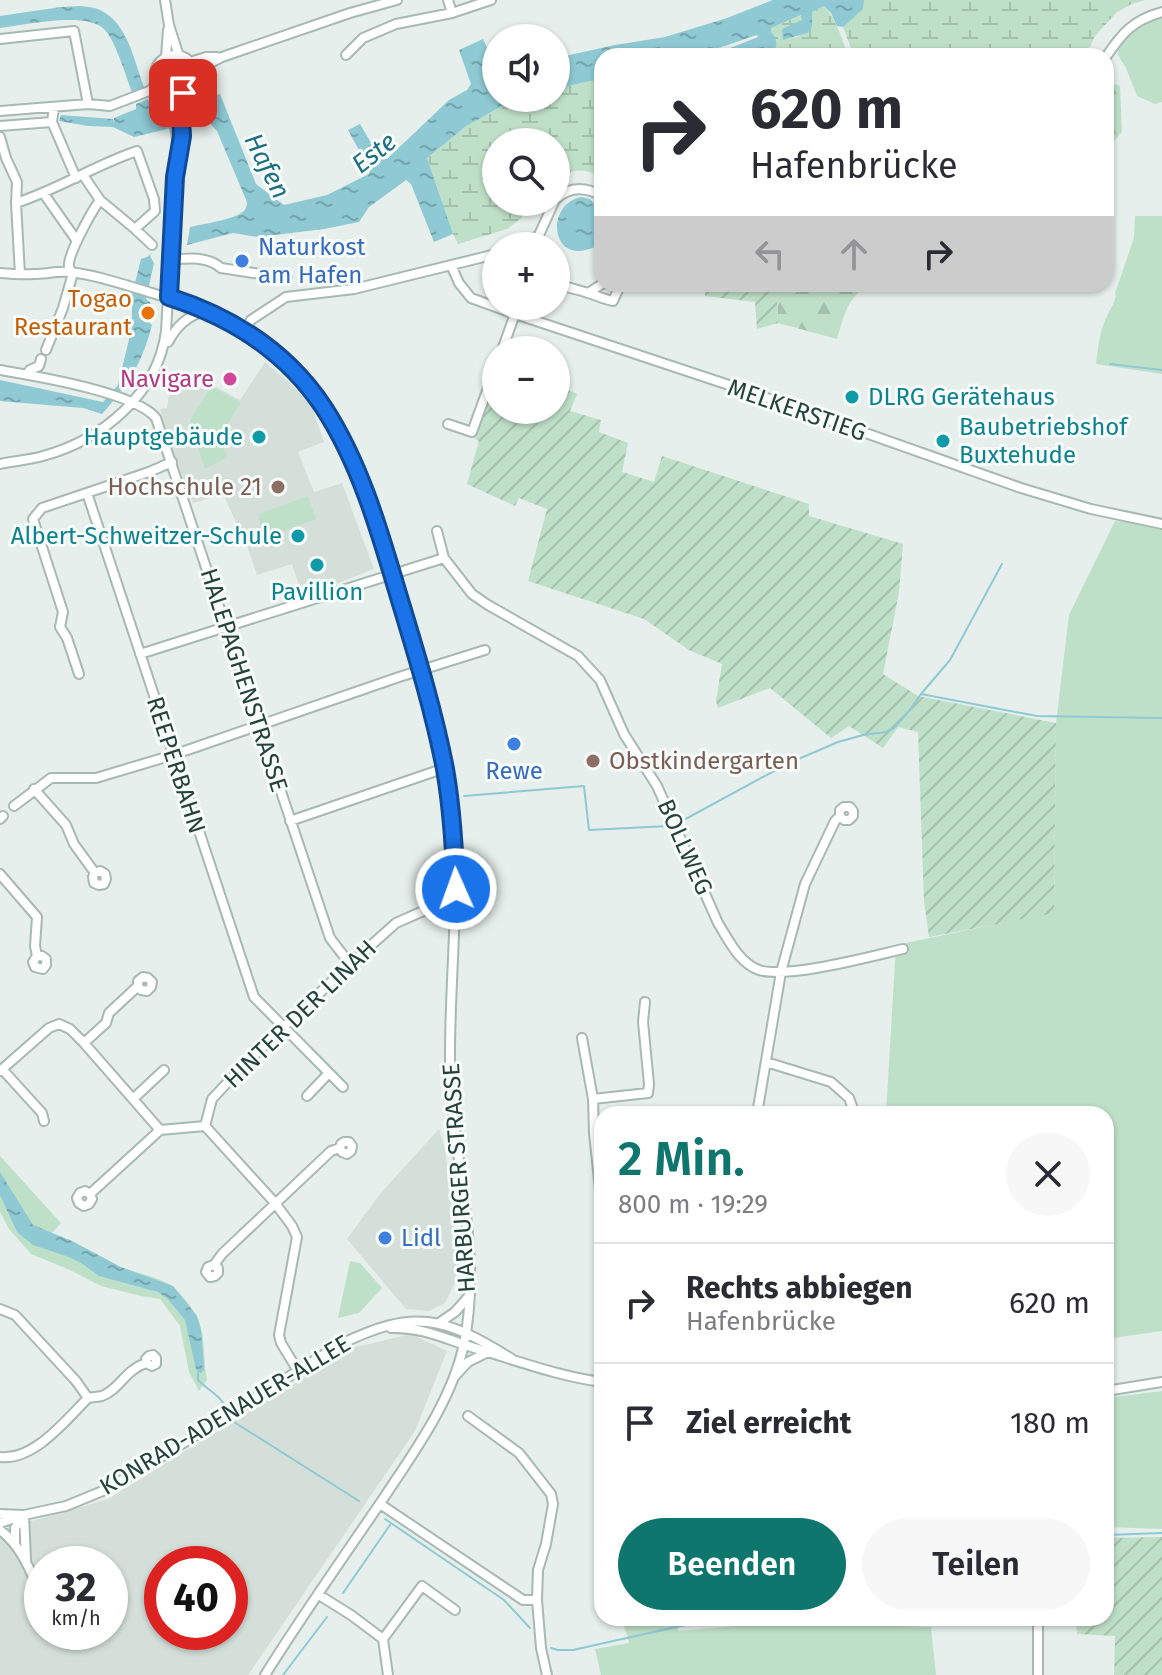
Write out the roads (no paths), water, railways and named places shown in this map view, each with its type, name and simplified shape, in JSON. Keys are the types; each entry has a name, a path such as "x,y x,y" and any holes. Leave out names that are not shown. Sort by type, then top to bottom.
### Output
{"street":[{"path":"165,0 179,56"},
{"path":"176,98 191,87 199,69 222,57 397,0"},
{"path":"448,0 452,13"},
{"path":"346,55 363,38 396,24 452,13 491,0"},
{"path":"1112,48 1124,31 1144,18 1162,12"},
{"path":"166,57 169,25"},
{"path":"0,39 74,31 88,104"},
{"path":"176,98 157,85 157,65 166,57 179,56 193,66 194,77"},
{"path":"190,62 206,57 222,57"},
{"path":"0,126 88,104 110,106 157,85"},
{"path":"164,348 179,147 176,98"},
{"path":"0,111 53,115"},
{"path":"53,115 80,176 100,200 152,245"},
{"path":"0,137 17,182 20,274"},
{"path":"16,203 44,194 137,151 154,199 155,211 135,229"},
{"path":"570,191 578,188 594,191"},
{"path":"44,194 77,241"},
{"path":"46,350 73,273 69,264 77,241 100,200"},
{"path":"245,330 263,310 286,297 354,289 482,257"},
{"path":"171,260 189,258 214,262 221,268 287,277"},
{"name":"MELKERSTIEG","path":"451,265 459,283 471,298 482,302"},
{"name":"HARBURGER STRASSE","path":"0,273 68,272 128,285 205,310 245,330 275,353 303,383 324,408 360,478 421,669 445,768 453,827 456,900 449,1051 451,1096 471,1258 464,1344 444,1399 419,1444 266,1675"},
{"path":"570,289 613,301 617,292"},
{"path":"588,293 594,289"},
{"path":"0,464 43,456 73,445 117,418 134,401 175,329 205,310"},
{"name":"MELKERSTIEG","path":"533,320 747,391 1021,488 1091,509 1162,524"},
{"path":"27,374 39,366 41,359"},
{"path":"0,370 134,401"},
{"name":"HALEPAGHENSTRASSE","path":"134,401 156,418 330,938 350,964"},
{"path":"448,424 472,432 482,404"},
{"path":"79,674 60,627 63,612 33,519 42,508 172,462"},
{"name":"REEPERBAHN","path":"87,493 254,997 343,1087"},
{"name":"BOLLWEG","path":"437,531 444,558 472,594 578,656 600,680 624,734 657,786 718,923 745,961 759,970 781,972 903,949"},
{"path":"140,654 444,558"},
{"path":"14,806 51,778 96,778 485,650"},
{"path":"290,821 445,768"},
{"path":"34,789 66,825 74,844 95,873"},
{"path":"758,1106 781,972 805,884 840,816"},
{"path":"0,874 37,917 37,956"},
{"name":"HINTER DER LINAH","path":"205,1126 212,1099 282,1027 350,964 396,923 456,900"},
{"path":"84,1043 106,1023 109,1013 138,986"},
{"path":"593,1099 648,1093 643,1022 645,1002"},
{"path":"44,1121 42,1113 1,1070 49,1028 59,1024 70,1029 84,1043 160,1130"},
{"path":"582,1038 593,1099 594,1133"},
{"path":"766,1062 831,1082 849,1098 852,1106"},
{"path":"133,1099 164,1070"},
{"path":"307,1096 329,1073"},
{"path":"90,1194 160,1130 205,1126 275,1203 297,1237 279,1335 298,1371"},
{"path":"214,1265 331,1151 340,1148"},
{"path":"439,1323 455,1312 470,1294"},
{"path":"0,1309 15,1315 88,1398"},
{"name":"KONRAD-ADENAUER-ALLEE","path":"0,1523 66,1506 105,1490 339,1345 380,1328 407,1321 439,1323 482,1340 512,1359"},
{"name":"KONRAD-ADENAUER-ALLEE","path":"380,1328 420,1329 512,1359"},
{"path":"452,1380 468,1362 488,1352"},
{"path":"512,1359 575,1379 594,1381"},
{"path":"0,1457 10,1458 38,1446 88,1398 104,1395 134,1367 146,1363"},
{"path":"1114,1390 1162,1382"},
{"path":"468,1416 519,1453 551,1494 553,1504 538,1570 537,1600 547,1675"},
{"path":"380,1504 523,1600 537,1600"},
{"name":"KONRAD-ADENAUER-ALLEE","path":"0,1514 24,1515"},
{"path":"16,1544 15,1528 24,1515"},
{"path":"24,1515 25,1546"},
{"path":"0,1530 16,1544 24,1558"},
{"path":"388,1675 383,1639 422,1586 455,1610"},
{"path":"319,1595 383,1639"},
{"path":"1038,1626 1038,1675"}],"water":[{"path":"773,0 864,0 863,9 843,27 837,26 824,6 812,12 810,32 783,40 782,29 802,20 801,15 771,28 775,48 730,48 757,35 719,48 601,48 665,37"},
{"path":"81,6 100,10 110,16 124,33 144,87 132,92 112,41 104,29 95,24 70,20 0,28 0,16"},
{"name":"Hafen","path":"482,39 482,112 491,112 465,127 427,158 453,234 434,242 411,184 406,180 369,207 359,222 258,237 233,233 187,245 190,227 230,218 243,212 247,206 217,131 208,121 134,137 113,127 59,121 61,115 113,119 113,123 114,118 136,109 136,104 148,99 152,108 220,94 256,184 284,205 327,195 369,174 370,170 348,130 360,124 380,158 387,159 449,100 467,90 471,84 459,50"},
{"path":"594,50 594,80 570,86 570,55"},
{"path":"581,197 590,199 594,203 594,247 576,251 570,248 570,232 557,232 560,216 570,216 570,202"},
{"path":"152,253 150,256 154,263 146,299 151,303 142,315 152,325 148,339 133,373 102,414 83,408 0,401 0,380 103,402 118,385 132,327 132,295 141,259"},
{"path":"0,1172 33,1225 121,1267 173,1286 197,1316 204,1370 201,1373 196,1369 185,1320 168,1299 158,1292 99,1276 69,1257 33,1245 17,1232 0,1195"}],"waterway":[{"path":"1110,364 1162,370"},
{"path":"921,694 950,660 1002,564"},
{"path":"680,822 787,764 838,742 894,728 921,694 1037,716 1162,718"},
{"path":"464,796 584,786 589,830 669,826"},
{"path":"198,1370 198,1380 228,1410"},
{"path":"231,1416 234,1422 359,1501"},
{"path":"385,1519 504,1600 530,1628"},
{"path":"343,1593 390,1525"},
{"path":"1114,1535 1162,1533"},
{"path":"283,1675 327,1617"},
{"path":"551,1648 573,1650 681,1626"}],"place":[{"name":"Naturkost am Hafen","path":"242,261"},
{"name":"Togao Restaurant","path":"148,313"},
{"name":"Navigare","path":"230,379"},
{"name":"DLRG Gerätehaus","path":"852,397"},
{"name":"Hauptgebäude","path":"259,437"},
{"name":"Baubetriebshof Buxtehude","path":"943,441"},
{"name":"Hochschule 21","path":"278,487"},
{"name":"Albert-Schweitzer-Schule","path":"298,536"},
{"name":"Pavillion","path":"317,565"},
{"name":"Rewe","path":"514,744"},
{"name":"Obstkindergarten","path":"593,761"},
{"name":"Lidl","path":"385,1238"}],"water label":[{"name":"Este","path":"374,153"}]}
